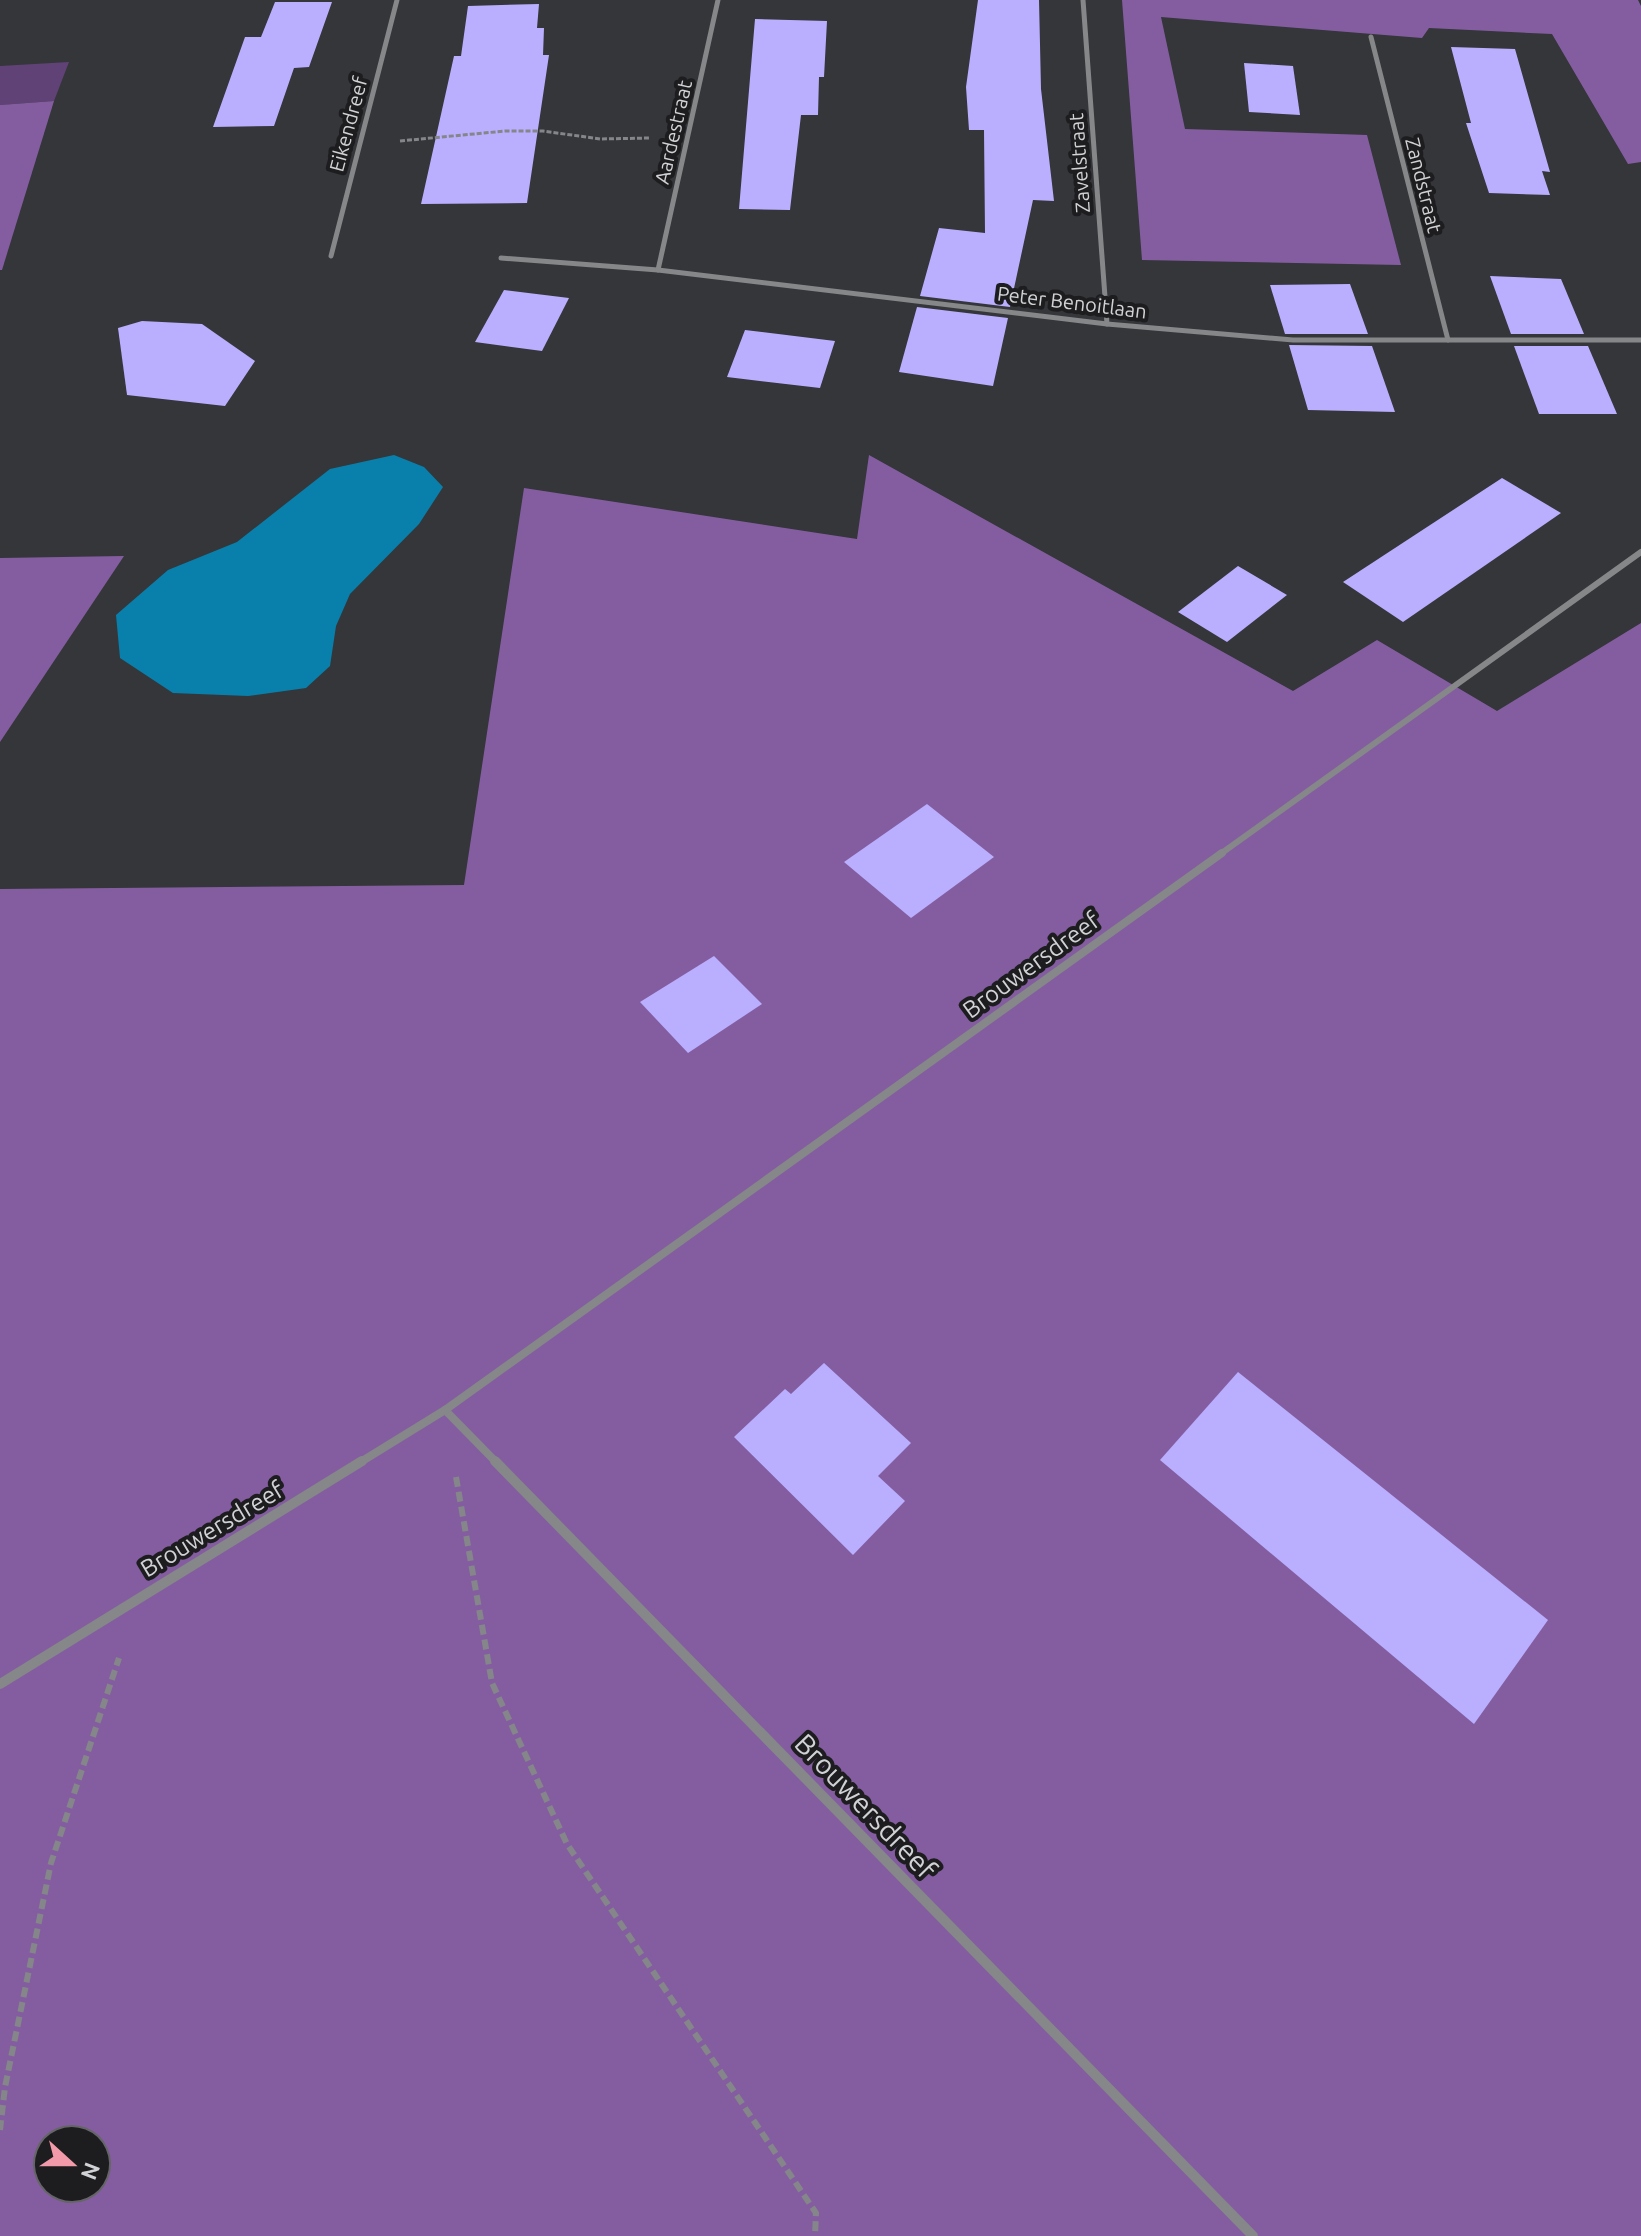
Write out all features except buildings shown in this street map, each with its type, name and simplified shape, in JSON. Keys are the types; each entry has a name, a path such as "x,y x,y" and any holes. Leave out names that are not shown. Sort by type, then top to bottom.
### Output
{"street":[{"name":"Eikendreef","path":"331,256 397,0"},
{"name":"Aardestraat","path":"658,270 718,0"},
{"name":"Zavelstraat","path":"1083,0 1107,324"},
{"name":"Zandstraat","path":"1371,37 1448,340"},
{"name":"Peter Benoitlaan","path":"501,258 658,270 1107,324 1293,340 1641,340"},
{"name":"Brouwersdreef","path":"0,1684 445,1410 1641,552"},
{"name":"Brouwersdreef","path":"445,1410 1253,2236"}],"path":[{"path":"359,142 415,141 505,131 543,131 600,139 687,139"},
{"path":"445,1410 492,1683 567,1844 816,2213 815,2236"},
{"path":"0,2130 5,2087 51,1863 139,1597"}],"shaded area":[{"path":"1122,0 1638,0 1641,6 1641,162 1628,164 1552,34 1429,28 1422,38 1161,17 1185,129 1367,135 1401,265 1142,260"},
{"path":"69,62 54,101 0,105 0,66"},
{"path":"54,101 2,270 0,270 0,105"},
{"path":"869,455 1293,691 1377,640 1497,711 1641,623 1641,2236 0,2236 0,889 464,885 524,488 857,539"},
{"path":"124,556 0,742 0,558"}],"water":[{"path":"394,455 424,467 443,487 419,524 350,594 336,626 330,666 306,688 248,696 173,693 120,658 116,615 168,570 237,542 330,469"}]}
